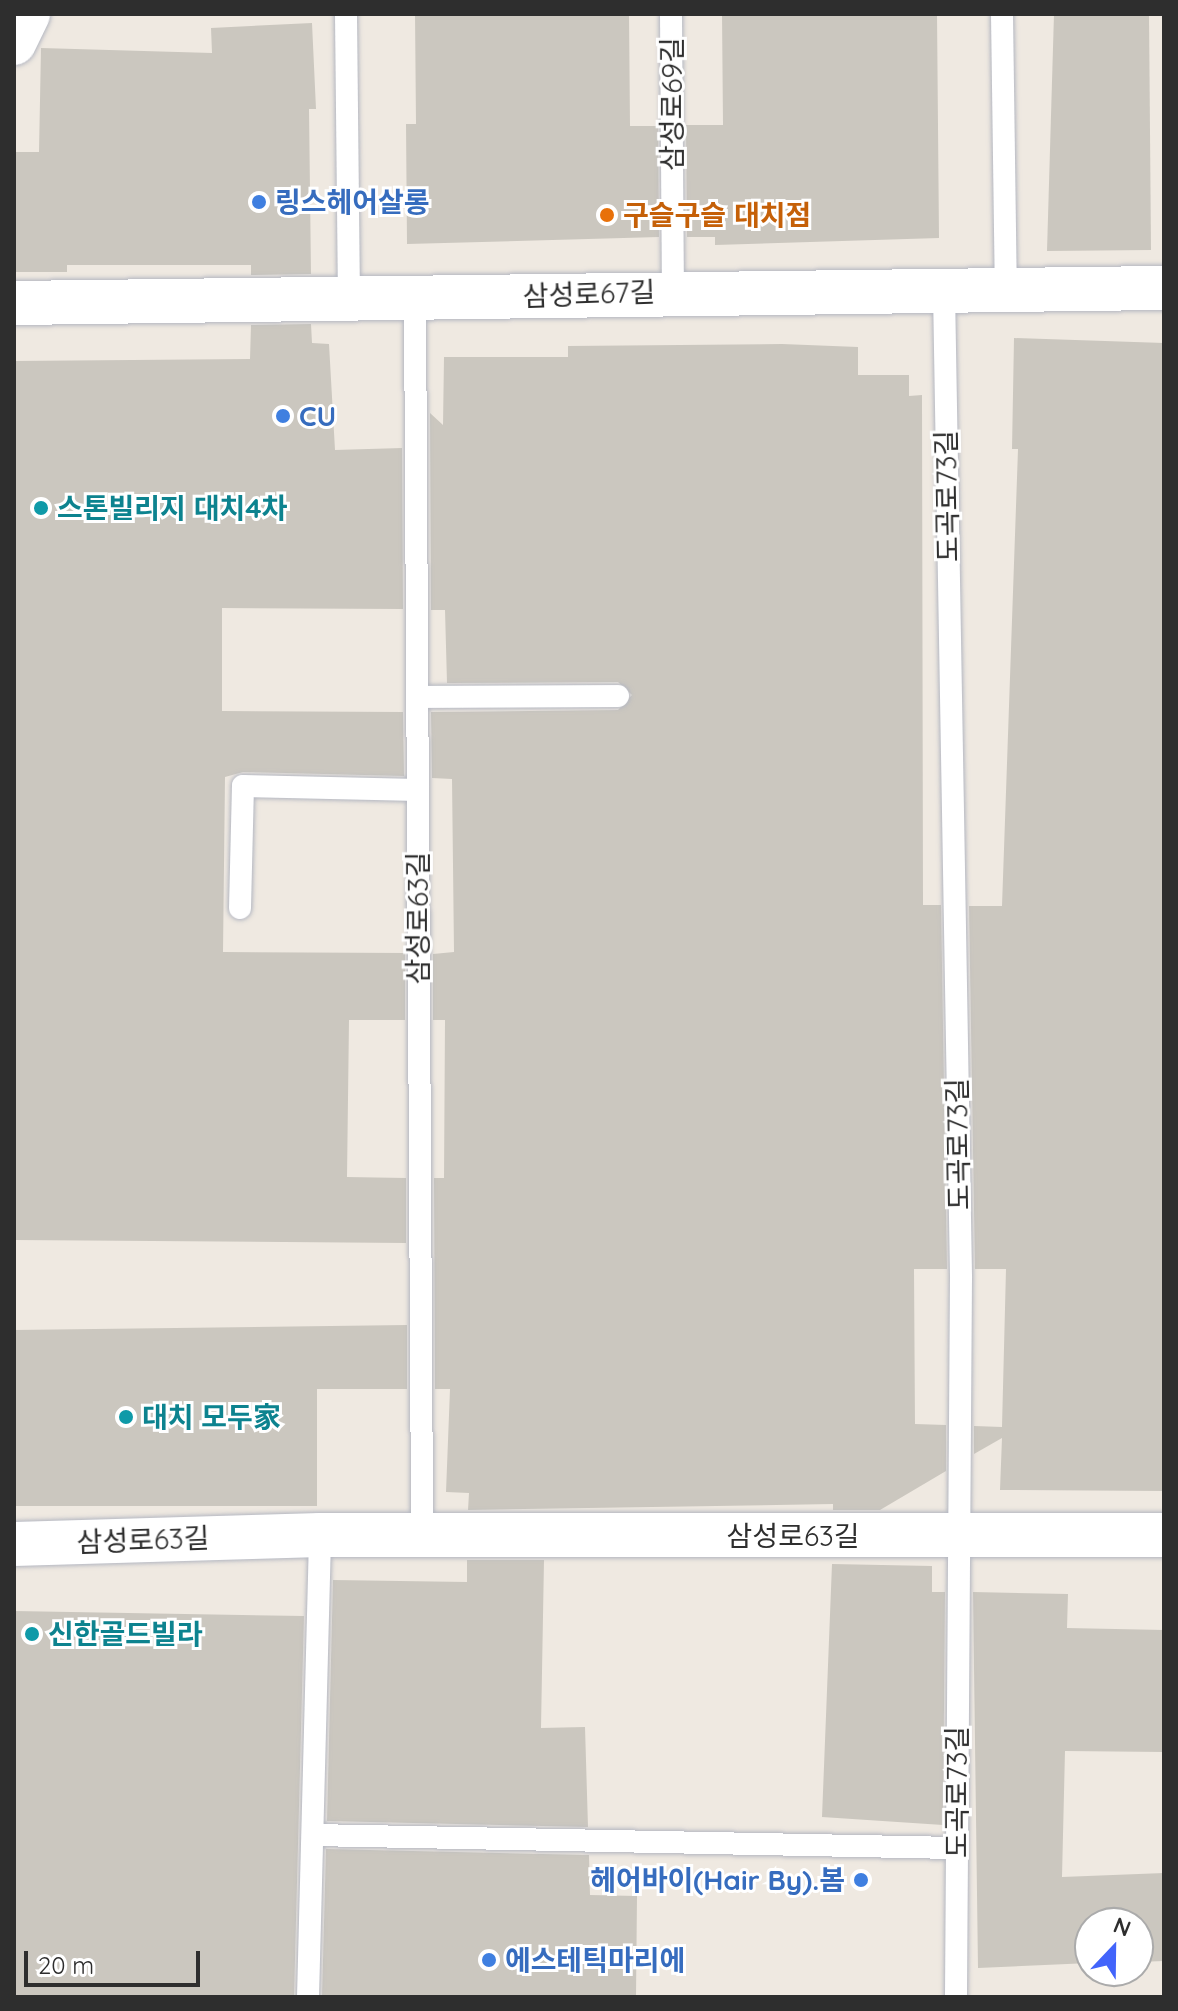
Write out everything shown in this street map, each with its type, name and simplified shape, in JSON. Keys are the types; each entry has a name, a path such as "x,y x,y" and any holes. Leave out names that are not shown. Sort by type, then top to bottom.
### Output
{"street":[{"path":"14,43 28,14"},
{"name":"삼성로67길","path":"14,303 415,301 673,290 1164,288"},
{"name":"삼성로63길","path":"14,1544 320,1535 1164,1535"}],"lane":[{"path":"346,14 349,299"},
{"name":"삼성로69길","path":"671,14 673,290"},
{"path":"1002,14 1006,289"},
{"name":"도곡로73길","path":"944,291 961,1278 956,1997"},
{"name":"삼성로63길","path":"415,301 422,1535"},
{"path":"418,697 618,696"},
{"path":"240,908 243,786 418,790"},
{"path":"308,1997 320,1535"},
{"path":"313,1835 956,1848"}],"building":[{"path":"415,14 629,14 630,126 658,126 659,237 407,244 406,124 416,124"},
{"path":"722,14 937,14 939,238 715,245 715,237 687,237 686,125 723,125"},
{"path":"1054,14 1149,14 1151,250 1047,251"},
{"path":"312,23 316,109 309,109 311,274 251,275 251,265 67,265 67,272 14,272 14,152 39,152 41,48 212,53 211,28"},
{"path":"311,324 312,343 329,344 335,450 402,448 403,609 222,608 222,711 403,712 404,776 243,772 225,777 223,952 405,953 405,1020 349,1020 347,1177 406,1178 406,1243 14,1240 14,361 250,359 251,325"},
{"path":"1014,338 1164,343 1164,1491 1000,1490 1002,1438 974,1454 974,1426 1002,1427 1006,1269 975,1269 969,906 1002,906 1018,449 1012,449"},
{"path":"782,344 858,347 858,375 909,375 909,396 922,395 923,905 941,905 947,1269 914,1269 915,1424 946,1425 946,1471 880,1510 833,1510 833,1504 468,1510 469,1493 446,1492 450,1389 435,1389 434,1178 444,1178 445,1020 433,1020 433,954 454,952 452,779 432,778 431,712 618,710 632,695 618,682 447,683 445,610 431,610 430,413 443,425 444,357 568,357 568,346"},
{"path":"407,1325 407,1389 317,1389 317,1506 14,1506 14,1330"},
{"path":"467,1560 544,1560 541,1728 585,1727 588,1827 327,1821 333,1580 467,1582"},
{"path":"832,1564 932,1566 932,1592 945,1592 943,1825 822,1817"},
{"path":"973,1592 1068,1594 1067,1628 1164,1630 1164,1752 1065,1751 1062,1877 1164,1873 1164,1961 1154,1961 1154,1907 1074,1907 1074,1964 978,1968"},
{"path":"14,1611 304,1616 294,1997 14,1997"},
{"path":"326,1849 589,1855 590,1895 637,1896 636,1997 322,1997"}],"place":[{"name":"링스헤어살롱","path":"259,202"},
{"name":"구슬구슬 대치점","path":"607,215"},
{"name":"CU","path":"283,416"},
{"name":"스톤빌리지 대치4차","path":"41,508"},
{"name":"대치 모두家","path":"126,1417"},
{"name":"신한골드빌라","path":"32,1634"},
{"name":"헤어바이(Hair By).봄","path":"861,1880"},
{"name":"에스테틱마리에","path":"489,1960"}]}
